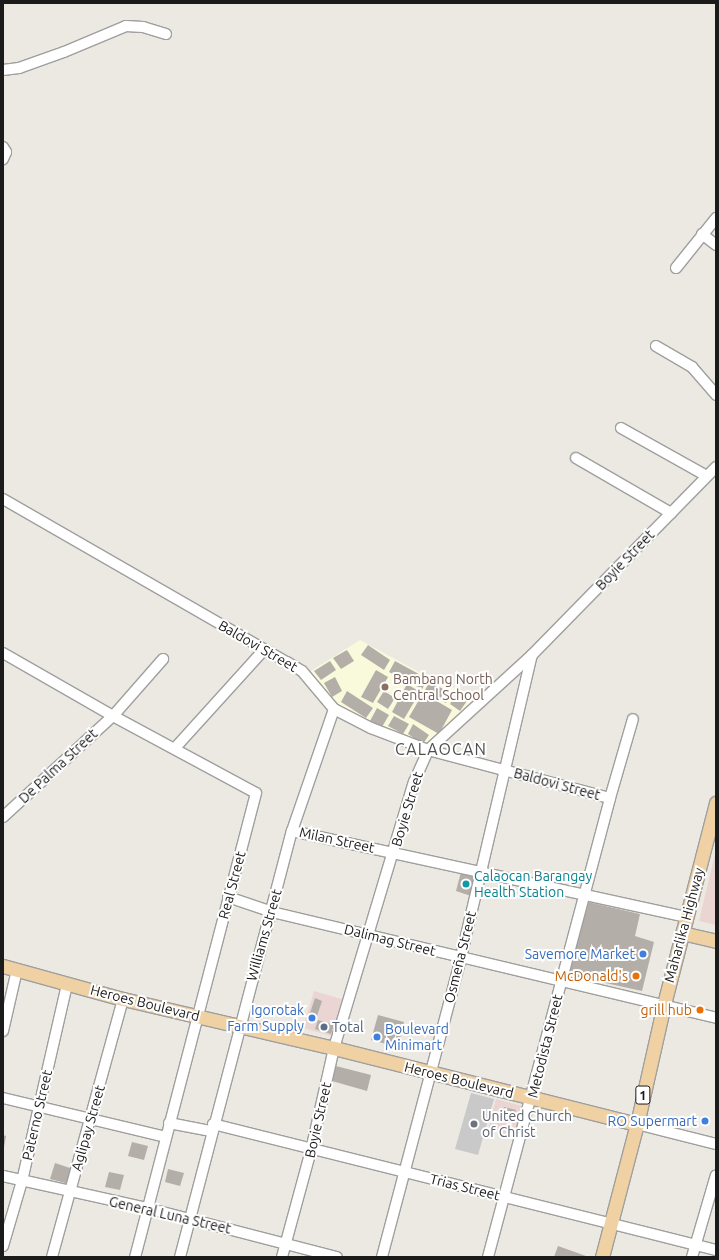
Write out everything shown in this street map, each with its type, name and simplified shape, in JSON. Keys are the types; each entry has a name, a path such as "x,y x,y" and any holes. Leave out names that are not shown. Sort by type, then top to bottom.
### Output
{"main road":[{"name":"Maharlika Highway","path":"602,1257 637,1124 664,1004 716,803"},
{"path":"682,933 716,941"},
{"name":"Heroes Boulevard","path":"3,966 123,999 334,1048 531,1099 637,1124"}],"street":[{"path":"3,70 19,68 64,52 126,26 143,27 166,34"},
{"path":"3,147 6,152 3,159"},
{"path":"676,268 716,218"},
{"path":"702,234 716,245"},
{"path":"656,346 692,367 716,395"},
{"path":"621,428 708,476"},
{"path":"576,458 671,513"},
{"name":"Boyie Street","path":"282,1257 311,1150 334,1048 414,782 428,750 532,655 716,468"},
{"name":"Baldovi Street","path":"3,499 302,671 334,709 371,728 428,750 610,798"},
{"path":"175,748 264,650"},
{"name":"Real Street","path":"4,655 256,793 198,1017 165,1137 135,1257"},
{"name":"Osmeña Street","path":"382,1257 403,1172 461,957 506,771 532,655"},
{"name":"De Palma Street","path":"3,817 113,716 163,659"},
{"name":"Williams Street","path":"180,1257 191,1219 212,1128 239,1026 272,912 292,831 334,709"},
{"name":"Metodista Street","path":"488,1257 584,894 633,718"},
{"name":"Milan Street","path":"292,831 394,852 480,874 584,894 686,917"},
{"name":"Dalimag Street","path":"228,898 272,912 664,1004 716,1018"},
{"path":"3,1030 17,970"},
{"name":"Paterno Street","path":"3,1246 22,1181 67,984"},
{"name":"Aglipay Street","path":"52,1257 91,1121 123,999"},
{"path":"3,1098 91,1121 165,1137"},
{"name":"Trias Street","path":"169,1123 212,1128 311,1150 611,1222 716,1250"},
{"path":"637,1124 716,1144"},
{"path":"692,1257 716,1175"},
{"name":"General Luna Street","path":"3,1176 147,1208 337,1257"}],"shaded area":[{"name":"Bambang North Central School","path":"360,640 426,676 477,697 427,747 373,726 336,706 308,673"},
{"path":"716,850 716,925 699,921"},
{"path":"314,991 345,1000 334,1037 303,1028"},
{"name":"United Church of Christ","path":"471,1093 494,1099 478,1155 455,1149"},
{"path":"496,1099 526,1107 518,1138 488,1130"}],"building":[{"path":"368,645 390,660 384,670 361,655"},
{"path":"347,650 354,661 341,669 333,658"},
{"path":"330,661 336,670 321,680 314,671"},
{"path":"395,661 428,679 422,689 389,672"},
{"path":"376,670 388,677 373,703 361,697"},
{"path":"335,677 342,691 332,697 324,683"},
{"path":"430,681 451,694 446,703 425,690"},
{"path":"407,684 420,692 404,719 392,712"},
{"path":"347,691 373,708 366,718 341,702"},
{"path":"384,691 395,698 388,709 377,702"},
{"path":"458,691 469,698 460,711 450,704"},
{"path":"423,693 452,710 439,734 409,717"},
{"path":"377,708 389,715 382,727 370,721"},
{"path":"394,716 409,724 403,734 388,726"},
{"path":"413,724 429,735 423,744 408,734"},
{"name":"Calaocan Barangay Health Station","path":"461,872 476,876 471,896 456,891"},
{"path":"588,902 640,914 635,936 654,942 642,991 569,975"},
{"path":"315,998 322,1001 315,1022 308,1019"},
{"path":"378,1015 404,1022 398,1047 371,1040"},
{"name":"Total","path":"318,1020 334,1025 331,1034 315,1029"},
{"path":"336,1066 371,1075 367,1091 332,1081"},
{"path":"504,1107 516,1110 513,1121 501,1118"},
{"path":"3,1135 6,1136 4,1147 3,1147"},
{"path":"132,1142 148,1146 144,1160 128,1156"},
{"path":"55,1163 73,1169 69,1184 50,1179"},
{"path":"168,1169 184,1173 180,1186 165,1182"},
{"path":"109,1172 124,1175 120,1190 105,1187"},
{"path":"558,1246 586,1256 554,1257"}],"place":[{"name":"Bambang North Central School","path":"385,687"},
{"name":"Calaocan Barangay Health Station","path":"466,884"},
{"name":"Savemore Market","path":"643,954"},
{"name":"McDonald's","path":"636,976"},
{"name":"grill hub","path":"700,1010"},
{"name":"Igorotak Farm Supply","path":"312,1018"},
{"name":"Total","path":"324,1027"},
{"name":"Boulevard Minimart","path":"377,1037"},
{"name":"RO Supermart","path":"705,1121"},
{"name":"United Church of Christ","path":"474,1124"}],"district":[{"name":"CALAOCAN","path":"441,749"}]}
